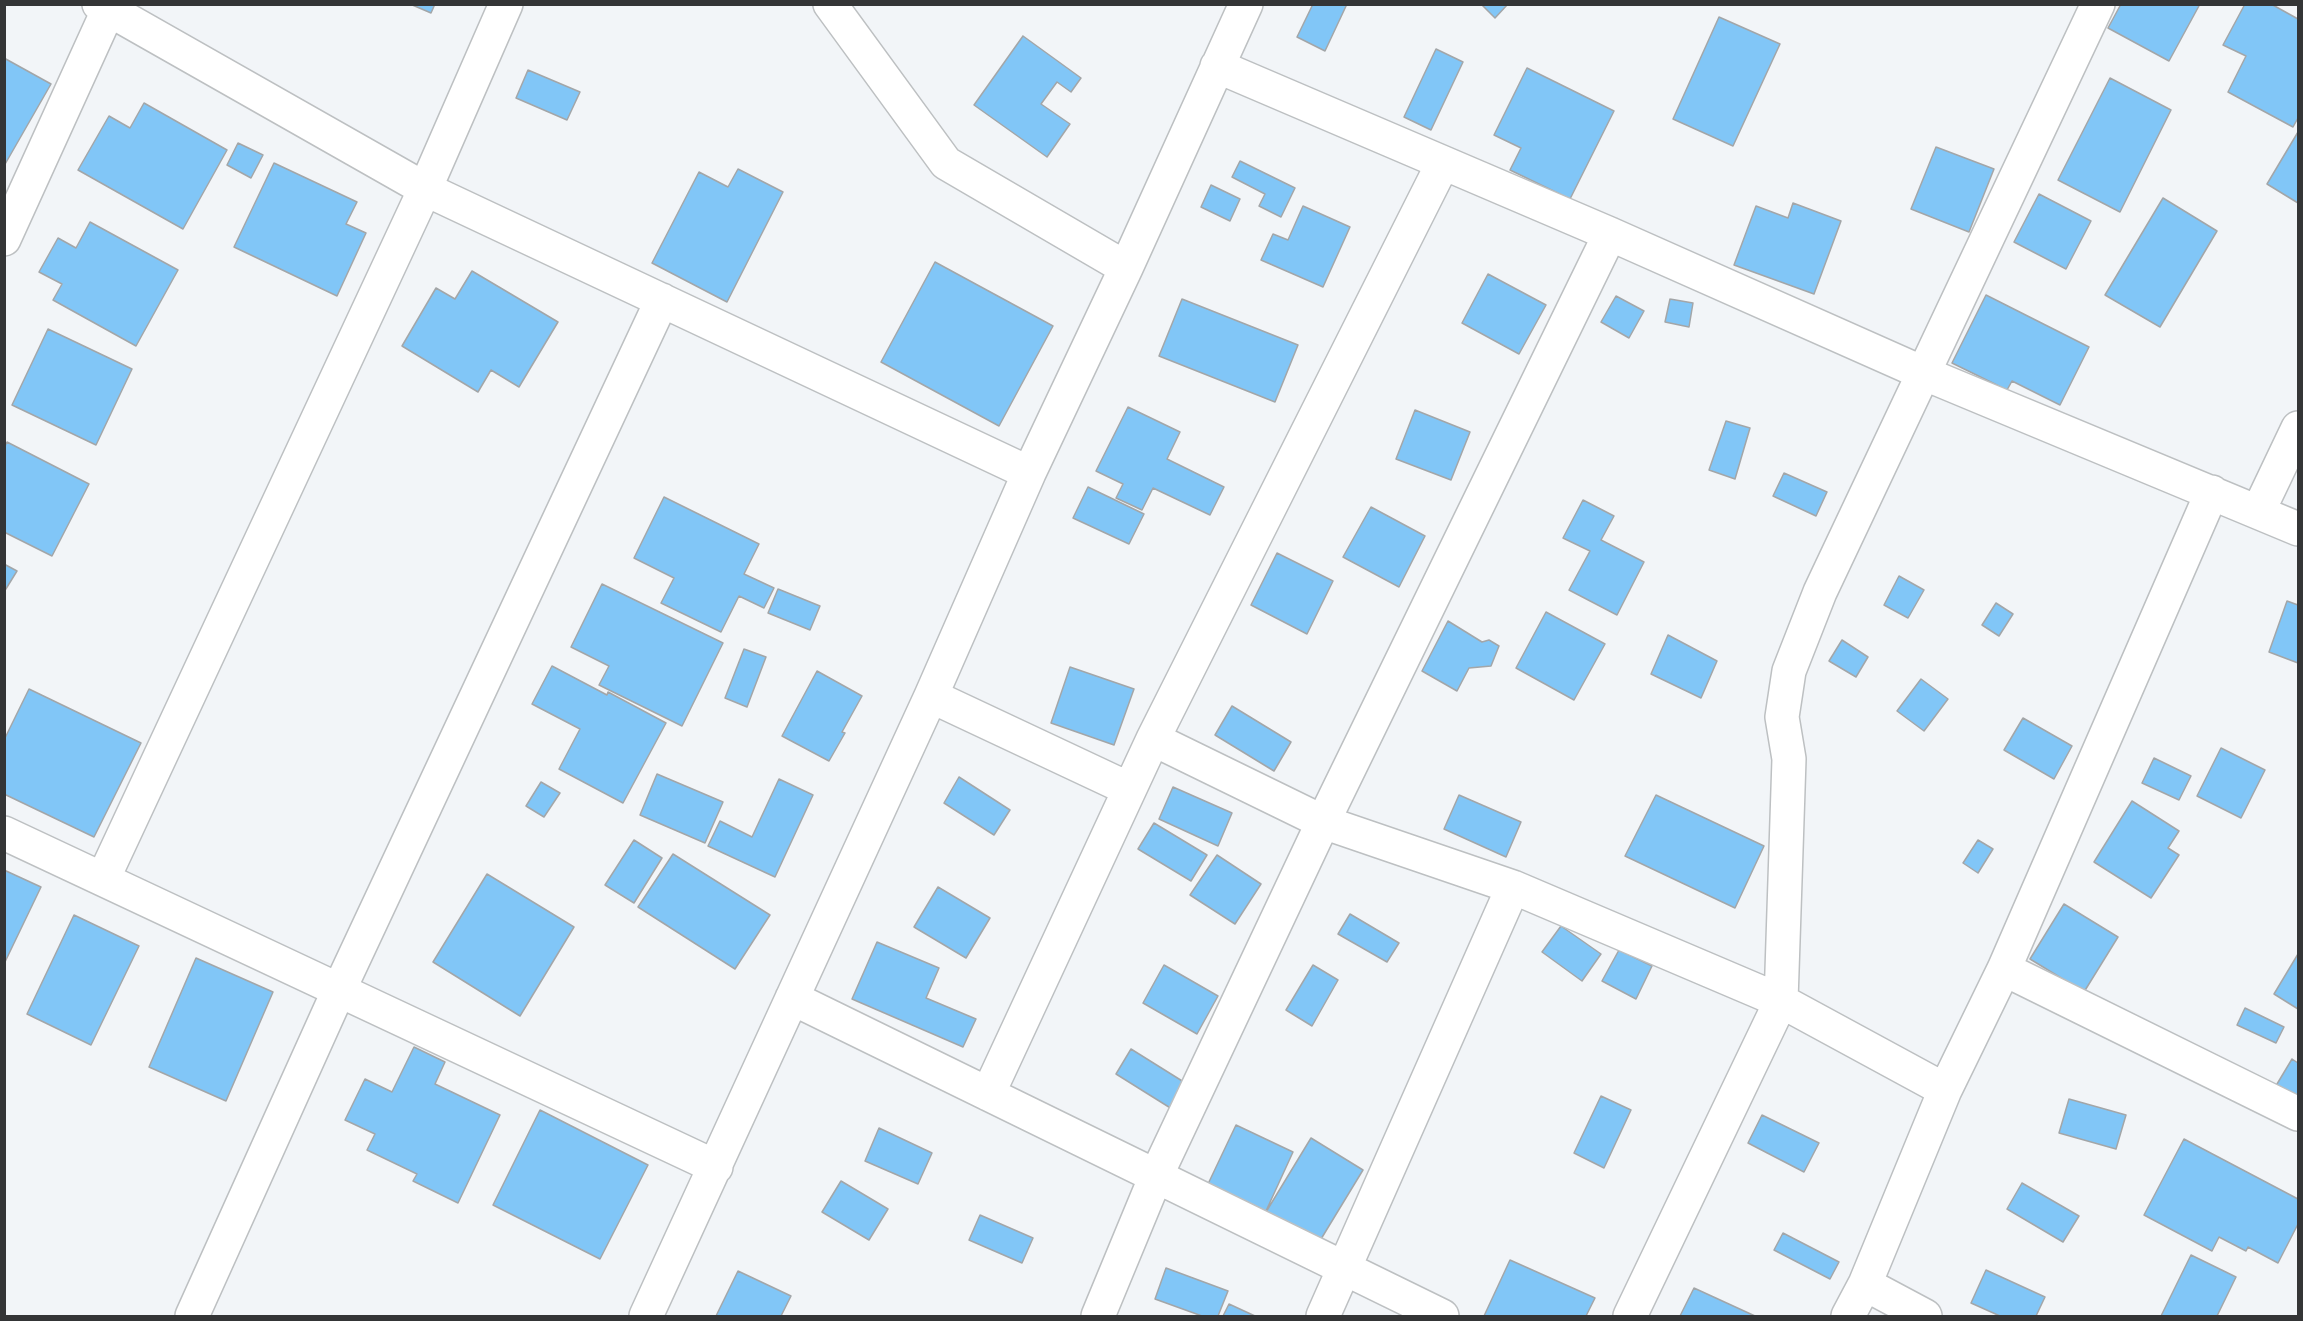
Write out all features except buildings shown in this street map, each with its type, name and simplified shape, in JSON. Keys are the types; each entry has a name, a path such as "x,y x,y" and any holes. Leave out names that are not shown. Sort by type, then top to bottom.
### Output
{"street":[{"path":"103,879 425,189 506,4"},
{"path":"830,4 946,163 1126,268"},
{"path":"646,1317 931,696 1029,472 1126,268 1246,4"},
{"path":"1630,1317 1781,1001 1789,759 1782,717 1789,671 1820,592 2098,4"},
{"path":"4,239 106,6 425,189 1029,472"},
{"path":"1217,66 1610,234 1923,373 2298,529"},
{"path":"988,1094 1153,739 1443,163"},
{"path":"1098,1317 1156,1176 1323,822 1610,234"},
{"path":"192,1317 339,990 662,300"},
{"path":"2258,512 2298,428"},
{"path":"1848,1317 1946,1090 2004,969 2212,492"},
{"path":"931,696 1129,789"},
{"path":"1153,739 1323,822 1514,887 1781,1001 1946,1090"},
{"path":"4,833 716,1167"},
{"path":"1323,1317 1514,887"},
{"path":"2004,969 2298,1114"},
{"path":"792,998 1442,1317"},
{"path":"1864,1284 1925,1317"}]}
